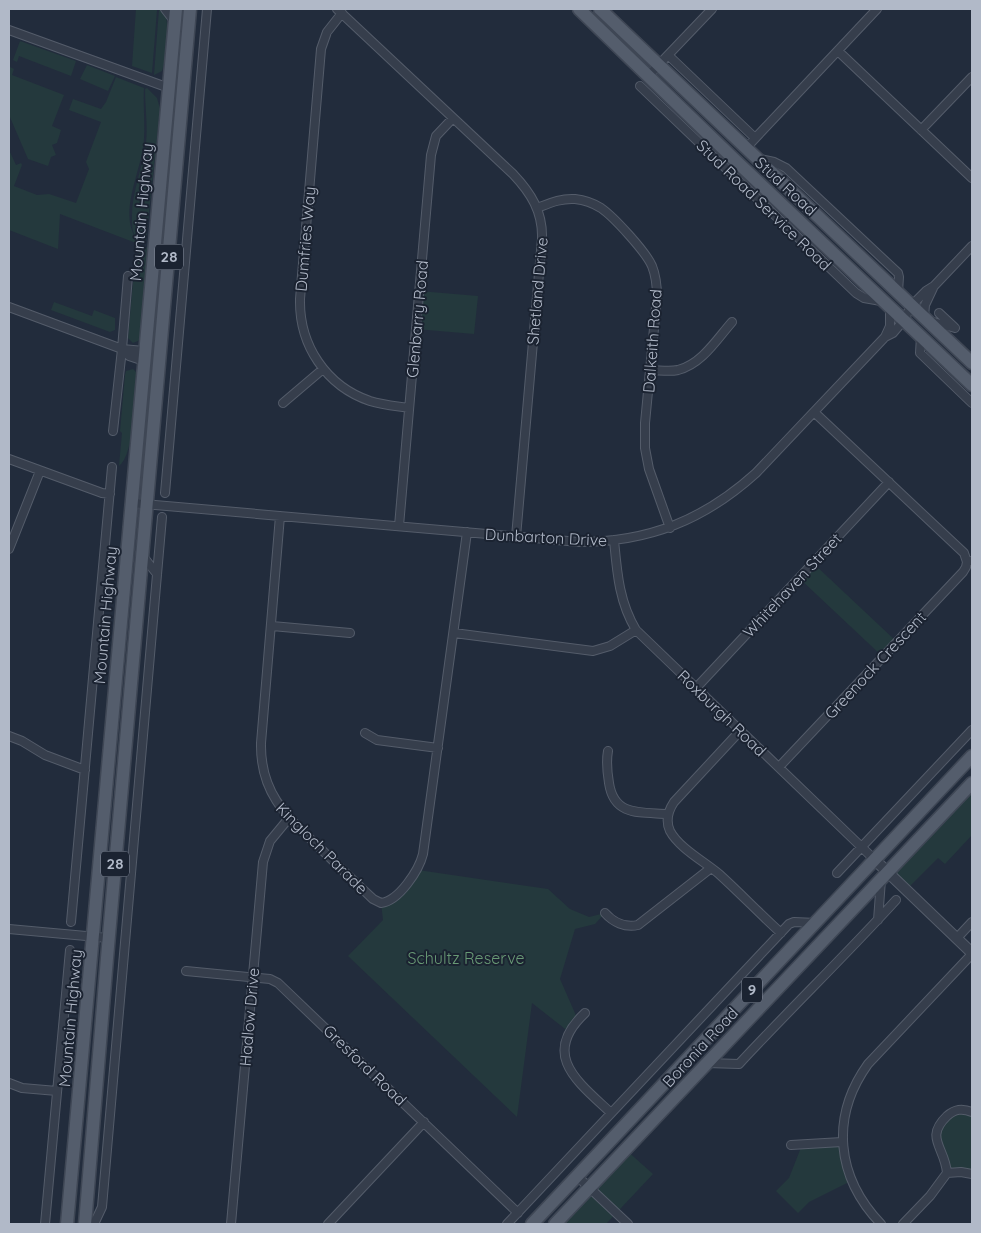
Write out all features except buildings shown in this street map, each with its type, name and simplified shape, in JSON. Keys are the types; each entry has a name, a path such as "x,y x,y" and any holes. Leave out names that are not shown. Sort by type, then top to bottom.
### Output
{"main road":[{"name":"Mountain Highway","path":"67,1224 176,9"},
{"name":"Mountain Highway","path":"85,1224 108,938 190,9"},
{"name":"Stud Road","path":"579,9 605,34 646,81 888,304 972,385"},
{"name":"Stud Road","path":"600,9 972,363"},
{"path":"605,34 615,23"},
{"path":"169,88 184,89"},
{"path":"144,356 160,358"},
{"path":"121,615 127,616 130,614 138,600"},
{"name":"Boronia Road","path":"532,1224 972,756"},
{"name":"Boronia Road","path":"555,1224 972,783"},
{"path":"76,1135 92,1136"},
{"path":"74,1157 91,1159"}],"street":[{"path":"165,9 175,22"},
{"path":"165,493 207,9"},
{"path":"650,96 646,81 658,65 712,9"},
{"path":"746,148 877,9"},
{"name":"Shetland Drive","path":"340,11 518,180 529,193 541,218 542,239 516,537"},
{"name":"Dumfries Way","path":"340,11 324,38 321,49 300,299 301,319 309,347 323,369 347,390 365,399 409,408"},
{"path":"9,30 169,88"},
{"path":"838,51 972,178"},
{"path":"668,55 755,138"},
{"path":"921,130 972,77"},
{"name":"Stud Road Service Road","path":"646,81 650,96 856,293 864,298 888,304"},
{"name":"Glenbarry Road","path":"399,526 432,150 439,132 453,118"},
{"name":"Dalkeith Road","path":"537,208 567,199 581,200 594,204 611,216 645,254 652,267 657,289 645,430 646,458 670,528"},
{"path":"911,306 934,286 972,246"},
{"path":"113,431 128,276"},
{"path":"934,286 925,305 925,319 955,328 939,313"},
{"path":"885,337 891,322 888,304"},
{"path":"9,306 122,349 129,356 144,356"},
{"name":"Dunbarton Drive","path":"132,503 579,542 638,537 670,528 695,517 733,493 762,467 885,337 892,333 904,320 911,306"},
{"path":"650,370 673,370 690,365 702,356 732,322"},
{"path":"921,336 920,353 972,402"},
{"path":"283,404 323,369"},
{"name":"Greenock Crescent","path":"779,767 965,570 970,562 964,553 814,412"},
{"path":"9,459 102,493 110,494"},
{"path":"72,922 112,467"},
{"path":"9,549 40,471"},
{"name":"Whitehaven Street","path":"696,688 889,482"},
{"name":"Kingloch Parade","path":"280,516 261,743 264,776 276,803 289,818 373,899 381,903 392,899 413,877 421,864 467,532"},
{"path":"94,1224 99,1217 102,1207 162,517"},
{"name":"Roxburgh Road","path":"614,540 622,599 636,630 875,860"},
{"path":"142,555 157,574"},
{"path":"272,626 350,633"},
{"path":"454,633 593,651 610,646 636,630"},
{"path":"837,873 972,730"},
{"path":"740,731 678,796 668,814 670,829 675,838 711,868 781,933"},
{"path":"364,733 377,740 438,748"},
{"path":"9,736 45,755 85,770"},
{"path":"608,751 606,765 610,793 614,800 621,807 630,811 668,814"},
{"name":"Hadlow Drive","path":"230,1224 263,862 270,841 289,818"},
{"path":"875,860 884,875 972,953 861,1074 850,1099 846,1112 842,1142 846,1166 863,1203 881,1224"},
{"path":"604,913 616,922 629,926 638,925 711,868"},
{"path":"878,920 884,875"},
{"path":"707,1063 739,1064 896,900"},
{"name":"Boronia Road","path":"507,1224 781,933 793,922 816,923"},
{"path":"957,938 972,922"},
{"path":"9,929 108,938"},
{"name":"Mountain Highway","path":"45,1224 70,950"},
{"name":"Gresford Road","path":"186,971 270,979 278,983 518,1212"},
{"path":"585,1013 567,1036 564,1048 565,1061 574,1077 611,1113"},
{"path":"9,1084 22,1088 57,1091"},
{"path":"903,1224 930,1196 947,1173 945,1159 936,1140 938,1127 952,1111 961,1109 972,1112"},
{"path":"328,1224 424,1122"},
{"path":"791,1145 842,1142"},
{"path":"947,1173 961,1172 972,1174"},
{"path":"577,1176 628,1224"}],"green space":[{"path":"136,9 157,10 152,73 132,66"},
{"path":"159,9 166,18 167,45 162,71 154,75"},
{"path":"20,41 76,61 71,76 19,56 17,62 13,60"},
{"path":"87,65 115,76 108,91 80,79"},
{"path":"10,67 14,69 12,75 64,95 52,126 61,130 57,143 52,145 56,155 51,157 48,166 28,159 9,115"},
{"path":"116,77 144,88 143,150 130,205 132,231 138,245 136,246 136,243 60,214 58,249 9,230 9,150 16,165 21,163 22,165 14,186 37,195 49,194 76,203 89,169 86,162 101,122 69,110 73,99 101,109 106,102"},
{"path":"147,88 157,98 160,109 146,241 139,244 133,231 132,209 146,143 145,89"},
{"path":"148,247 140,338 133,343 128,338 133,282 136,280 139,250"},
{"path":"419,291 478,296 474,334 416,329"},
{"path":"54,302 92,316 94,310 115,318 115,330 110,332 51,310"},
{"path":"133,369 136,372 136,376 131,438 124,460 119,466 125,375 126,371"},
{"path":"813,563 897,642 883,657 799,578"},
{"path":"972,783 972,835 945,864 938,858 906,890 887,872"},
{"name":"Schultz Reserve","path":"418,870 548,889 570,909 589,917 605,913 595,924 575,929 560,979 578,1020 569,1032 532,1003 517,1117 348,956 383,920 381,903 384,903"},
{"path":"952,1111 972,1112 972,1174 947,1173 936,1136"},
{"path":"842,1142 851,1181 809,1202 798,1213 776,1191 789,1178 802,1145"},
{"path":"625,1149 653,1174 606,1224 555,1224"}]}
